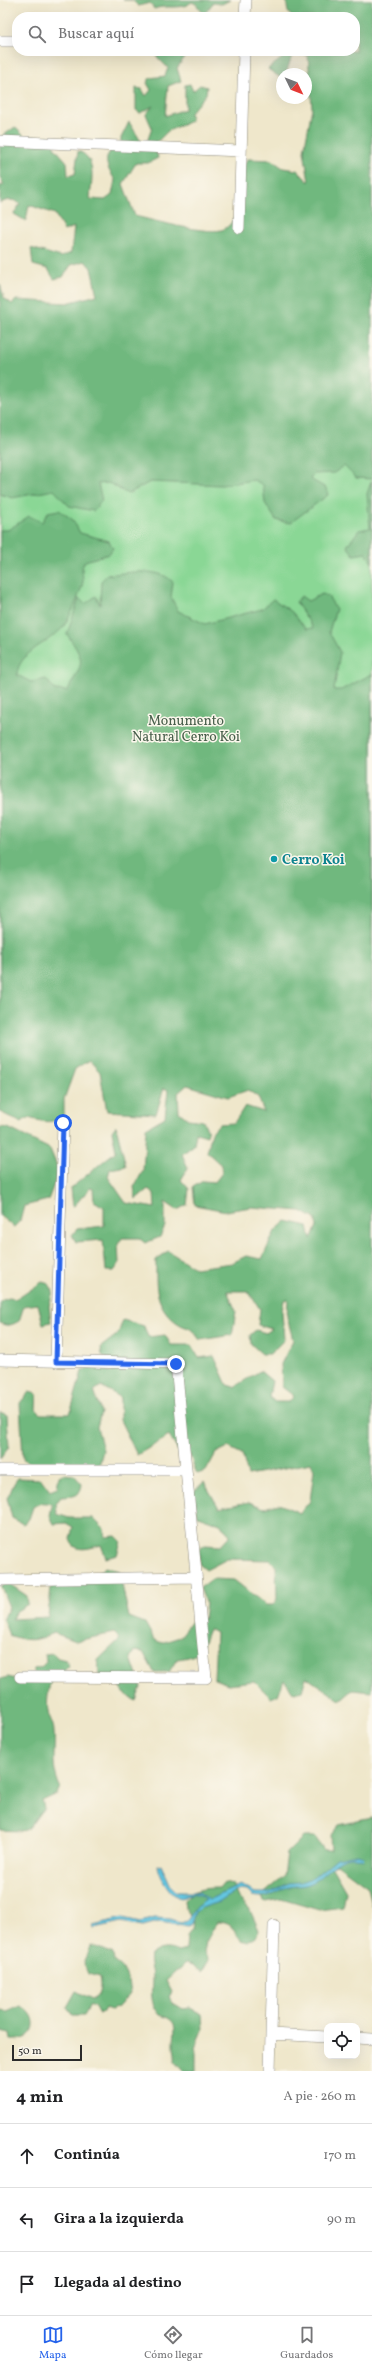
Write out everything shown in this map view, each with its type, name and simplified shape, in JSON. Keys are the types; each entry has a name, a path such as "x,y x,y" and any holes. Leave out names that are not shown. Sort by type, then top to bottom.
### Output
{"street":[{"path":"245,12 246,0"},
{"path":"0,41 12,41"},
{"path":"239,228 244,56"},
{"path":"0,141 241,151"},
{"path":"56,1362 63,1123"},
{"path":"0,1360 176,1364 206,1678 20,1677"},
{"path":"0,1470 186,1470"},
{"path":"0,1580 196,1577"},
{"path":"270,2071 274,1925"},
{"path":"271,2034 324,2036"},
{"path":"360,2038 372,2039"}],"green space":[{"path":"132,0 230,0 222,4 213,3 206,12 202,12 196,4 192,2 178,7 154,9 150,3 138,6"},
{"path":"286,0 372,0 372,479 356,478 344,466 334,473 314,474 310,479 326,488 328,495 290,523 276,520 265,503 263,485 254,480 222,485 150,482 128,494 109,483 98,484 102,500 94,511 69,506 54,490 12,498 0,494 0,284 4,298 12,304 16,300 67,303 97,295 91,268 85,261 71,265 63,277 54,279 48,269 33,265 31,248 61,257 71,253 74,227 64,231 55,214 29,205 26,221 14,214 20,204 10,200 0,203 0,186 4,185 0,177 0,138 15,127 26,138 33,136 37,144 47,136 54,138 54,147 67,162 68,176 75,174 78,151 84,154 91,165 92,171 90,199 105,200 112,195 115,180 108,168 107,157 112,149 121,150 121,138 129,122 142,143 147,142 152,128 146,114 153,106 140,113 136,110 136,88 142,89 146,96 151,90 147,83 150,78 165,76 168,68 157,56 185,56 177,68 181,81 168,86 165,116 185,109 185,85 190,84 193,91 200,85 207,87 206,94 190,113 191,121 168,131 155,144 158,158 148,163 136,163 123,184 135,216 195,229 217,231 224,229 235,217 238,209 241,191 242,166 248,159 272,160 283,168 297,170 309,182 304,151 312,108 312,68 309,68 308,56 360,56 360,12 288,12"},
{"path":"285,56 292,56 288,68 276,68 276,75 268,69"},
{"name":"Monumento Natural Cerro Koi","path":"0,423 372,453 372,1094 0,1002"},
{"path":"372,479 372,563 366,553 354,555 347,546 359,530 370,528 367,494"},
{"path":"59,510 73,520 80,533 109,541 113,548 109,554 85,561 82,569 83,581 81,590 66,623 59,632 29,653 23,659 17,675 31,682 46,679 55,690 67,691 77,674 80,662 80,657 67,634 79,598 85,604 96,596 100,605 101,581 107,575 132,572 151,572 167,577 173,582 171,597 178,611 205,624 262,609 273,599 292,612 306,629 313,628 296,602 301,596 308,601 322,594 328,596 336,609 329,632 340,652 334,690 341,690 372,674 372,1692 352,1690 340,1700 306,1677 302,1691 294,1693 284,1680 278,1695 271,1698 254,1681 228,1684 214,1679 216,1633 209,1629 204,1643 199,1651 191,1656 177,1659 169,1672 154,1672 143,1652 135,1651 131,1658 141,1687 136,1701 123,1693 115,1680 99,1676 98,1660 120,1639 114,1633 76,1641 54,1633 42,1638 27,1640 9,1635 3,1620 9,1607 1,1587 8,1583 27,1596 28,1604 15,1612 12,1619 48,1617 51,1588 65,1580 88,1583 105,1567 119,1571 129,1617 145,1623 154,1639 161,1643 180,1637 192,1621 204,1618 206,1604 200,1588 212,1579 234,1580 266,1605 273,1605 277,1599 276,1566 270,1560 227,1559 206,1570 199,1564 199,1549 205,1545 220,1546 230,1535 220,1524 198,1516 193,1492 204,1482 219,1508 249,1502 264,1508 279,1504 300,1513 310,1501 314,1470 311,1463 248,1475 242,1454 228,1447 216,1453 206,1471 197,1474 189,1453 180,1454 169,1436 137,1455 120,1420 120,1397 101,1386 94,1391 101,1412 97,1427 103,1450 99,1466 35,1468 23,1459 20,1403 29,1392 37,1394 36,1409 41,1414 70,1414 82,1371 89,1367 112,1372 115,1365 102,1355 101,1347 118,1334 123,1320 144,1326 148,1337 165,1335 171,1345 191,1345 199,1358 214,1356 227,1385 234,1387 260,1371 272,1381 269,1397 275,1402 289,1402 294,1396 282,1387 281,1364 293,1340 287,1317 288,1299 284,1300 282,1311 284,1340 270,1354 262,1354 251,1344 250,1335 256,1330 266,1333 272,1329 258,1325 260,1309 248,1291 227,1291 236,1311 232,1335 200,1340 193,1331 176,1322 164,1309 160,1302 156,1278 156,1260 168,1251 195,1268 232,1263 246,1256 262,1259 275,1231 286,1221 308,1226 311,1239 317,1226 315,1219 301,1211 251,1207 226,1211 195,1205 193,1187 203,1181 215,1182 222,1173 221,1165 207,1152 212,1132 219,1124 234,1123 245,1106 264,1112 258,1097 248,1090 228,1097 187,1085 178,1093 179,1112 188,1119 203,1121 208,1131 207,1136 196,1133 194,1145 182,1154 188,1168 181,1180 189,1189 187,1205 177,1210 165,1202 165,1226 160,1237 145,1243 139,1238 122,1238 118,1244 119,1264 114,1271 106,1271 103,1240 76,1242 72,1235 77,1229 104,1226 104,1207 94,1201 93,1189 90,1188 73,1207 71,1188 116,1151 112,1131 116,1126 126,1166 110,1169 108,1177 126,1203 155,1208 154,1193 148,1189 136,1199 134,1187 143,1171 146,1128 165,1117 168,1090 164,1088 156,1114 107,1111 100,1072 89,1060 75,1069 64,1099 64,1114 60,1118 47,1122 28,1118 20,1122 0,1112 0,530 8,530 29,516 42,522 48,512"},
{"path":"0,1127 8,1128 50,1149 59,1171 48,1200 24,1206 20,1221 14,1227 0,1216"},
{"path":"42,1282 49,1284 53,1291 49,1306 51,1322 43,1324 38,1304 24,1306 19,1321 7,1325 0,1323 0,1301 9,1298 17,1299"},
{"path":"0,1412 7,1415 9,1447 0,1459"},
{"path":"63,1474 74,1475 82,1484 78,1494 61,1497 56,1503 57,1514 69,1518 93,1518 104,1529 105,1537 116,1536 121,1541 117,1555 106,1558 101,1545 83,1549 75,1547 70,1539 73,1527 66,1523 54,1524 50,1516 52,1505 47,1503 38,1504 33,1507 29,1519 23,1524 12,1518 7,1498 18,1478 41,1479 50,1491 57,1488 59,1476"},
{"path":"53,1653 58,1658 66,1660 69,1666 64,1671 55,1672 51,1680 47,1707 54,1729 54,1765 60,1787 57,1794 42,1801 44,1808 28,1829 19,1831 0,1830 0,1810 3,1801 0,1786 3,1779 0,1765 0,1679 8,1677 31,1683 34,1669 41,1667 46,1662 45,1654"},
{"path":"372,1818 372,1906 368,1887 337,1864 331,1866 346,1892 343,1907 319,1910 281,1899 265,1902 261,1896 284,1877 287,1853 303,1837 315,1837 324,1850 331,1850 330,1836 339,1825"},
{"path":"224,1882 232,1884 238,1898 249,1908 259,1930 255,1937 248,1942 241,1940 234,1929 226,1923 217,1922 206,1942 204,1952 209,1960 202,1972 192,1965 185,1963 166,1981 172,1992 169,1997 173,2003 183,2009 190,2008 202,2014 203,2030 196,2047 196,2071 184,2071 175,2061 175,2030 173,2023 171,2020 160,2015 154,2006 152,1975 149,1961 150,1955 164,1949 171,1949 178,1952 186,1950 187,1935 192,1929 193,1921 185,1908 184,1900 195,1891 208,1888 219,1888"},
{"path":"91,1945 113,1954 114,1962 122,1968 126,1975 130,1994 120,2006 111,2010 105,2008 104,2012 98,2014 95,2008 90,2005 84,2015 73,2015 67,2007 76,1991 92,1999 98,1995 100,1990 100,1977 88,1974 85,1963 87,1952"},
{"path":"21,2006 28,2010 32,2016 34,2028 26,2037 20,2040 11,2040 10,2033 0,2031 0,2011 7,2012"}],"water":[{"path":"357,1854 364,1856 363,1859 348,1857 336,1863 319,1878 307,1885 284,1888 264,1897 252,1896 247,1891 238,1890 220,1902 201,1908 195,1912 191,1924 188,1926 158,1922 143,1926 121,1922 94,1928 93,1925 123,1918 140,1922 155,1918 170,1919 181,1923 187,1921 196,1907 206,1900 198,1894 191,1894 181,1898 173,1893 160,1874 158,1865 161,1864 171,1886 177,1892 199,1892 209,1900 240,1885 255,1893 269,1893 289,1883 301,1882 313,1878 337,1858"}],"place":[{"name":"Cerro Koi","path":"274,859"}],"route":[{"path":"63,1123 56,1362 176,1364"}]}
